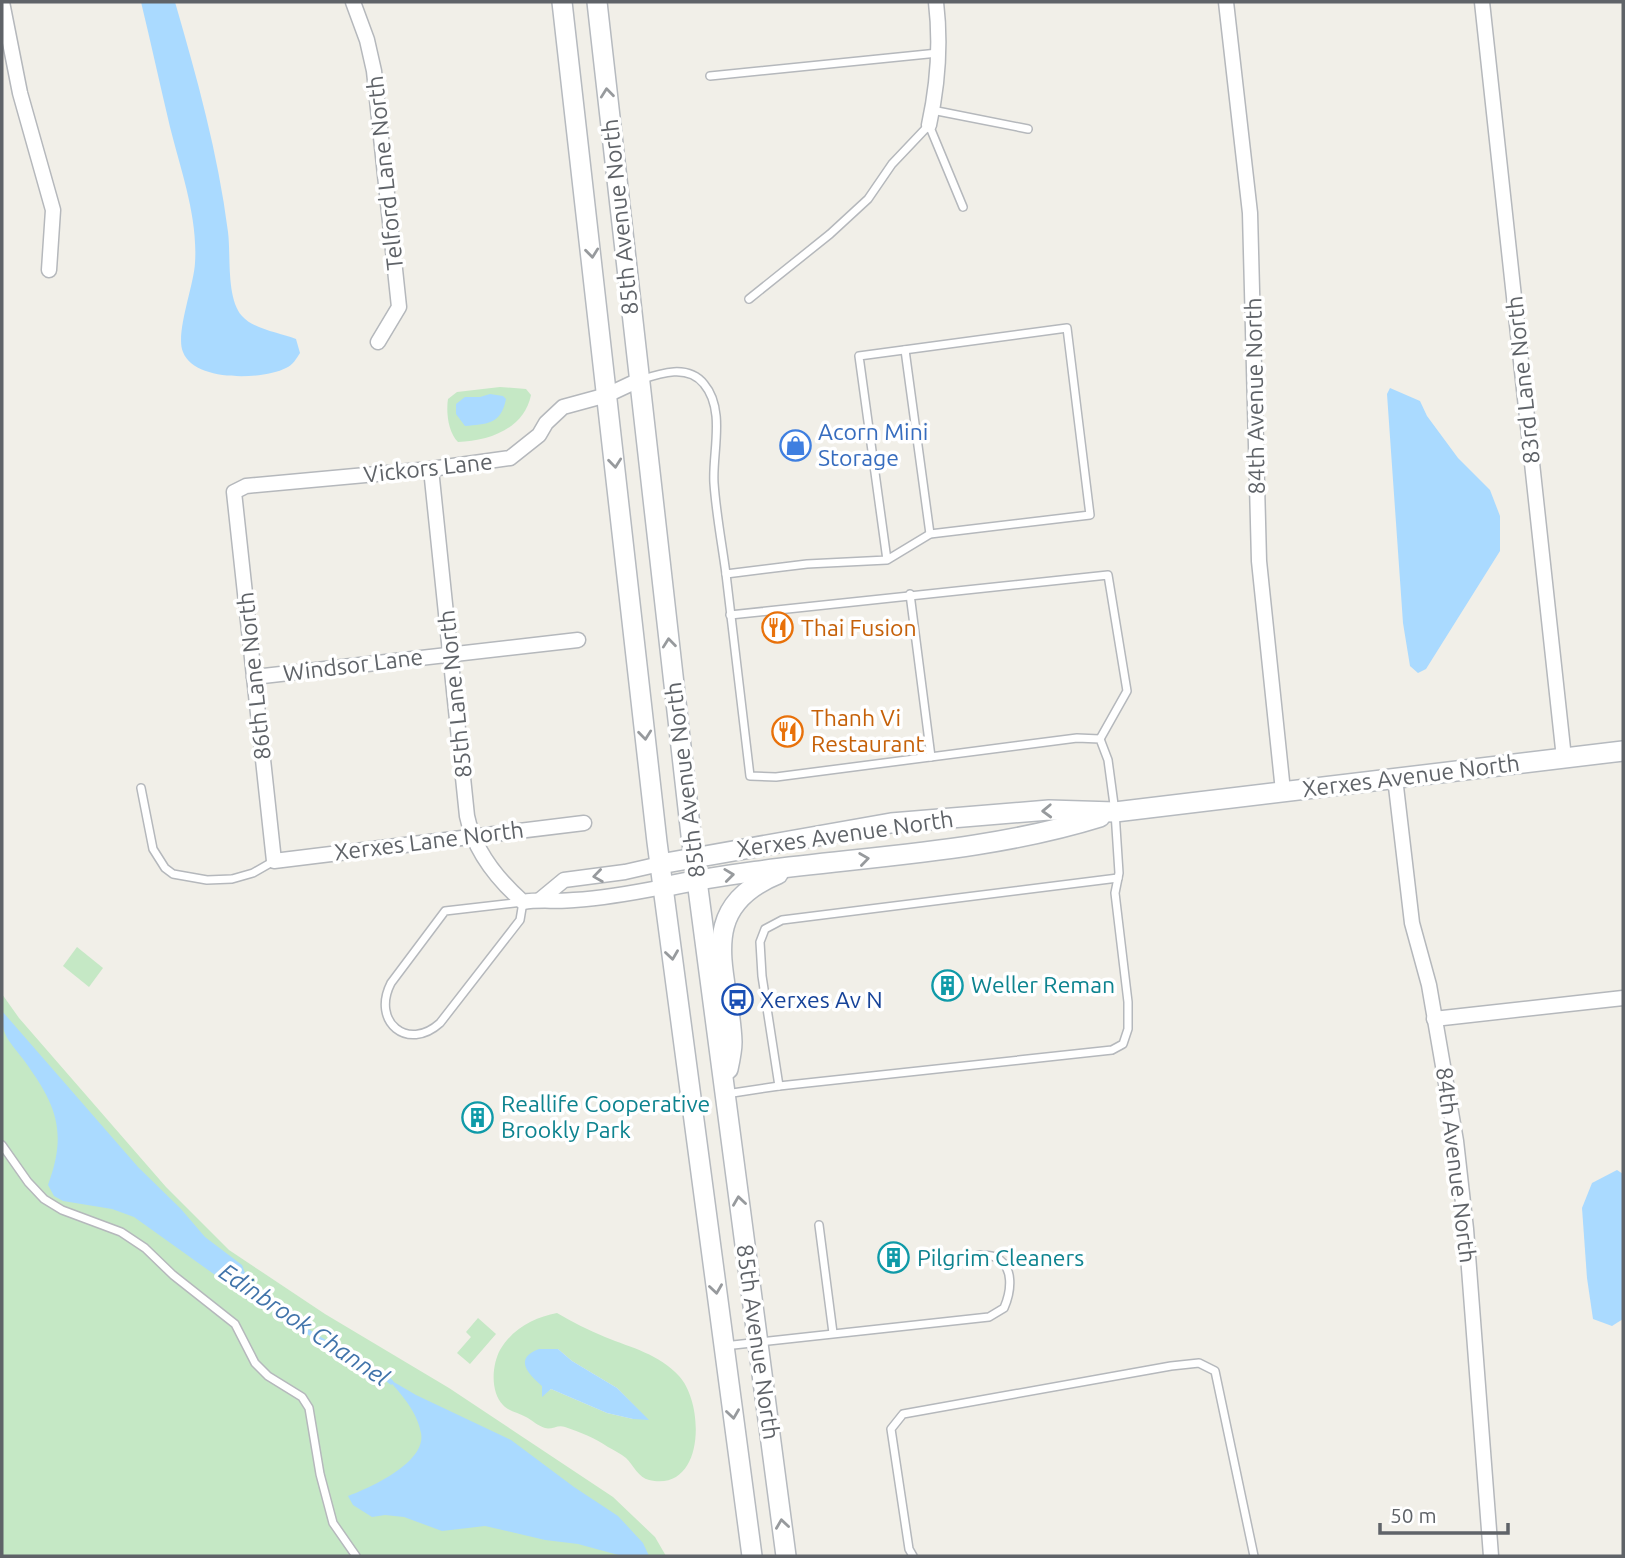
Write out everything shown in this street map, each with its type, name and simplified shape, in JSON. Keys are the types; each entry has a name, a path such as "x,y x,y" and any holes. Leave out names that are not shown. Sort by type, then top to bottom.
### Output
{"main road":[{"name":"85th Avenue North","path":"562,2 660,863 752,1556"},
{"name":"85th Avenue North","path":"597,2 693,857 786,1556"},
{"name":"Xerxes Avenue North","path":"660,863 891,823 1049,810 1115,812 1623,751"},
{"name":"Xerxes Avenue North","path":"663,887 696,880 1051,832 1115,812"},
{"path":"725,1094 732,1043 720,956 721,939 728,918 746,893 760,881 796,867"}],"street":[{"path":"2,2 20,93 53,210 49,270"},
{"name":"Telford Lane North","path":"353,2 367,40 374,71 399,307 377,342"},
{"path":"929,125 939,53 936,2"},
{"name":"84th Avenue North","path":"1226,2 1250,213 1259,561 1283,791"},
{"name":"83rd Lane North","path":"1482,2 1564,758"},
{"name":"Vickors Lane","path":"234,492 246,486 510,458 539,435 546,423 563,407 607,395 639,380"},
{"name":"85th Lane North","path":"431,468 471,835 496,874 523,902"},
{"name":"86th Lane North","path":"234,492 274,861"},
{"name":"Windsor Lane","path":"254,677 578,640"},
{"name":"84th Avenue North","path":"1395,778 1412,923 1429,985 1456,1141 1466,1229 1491,1556"},
{"name":"Xerxes Lane North","path":"274,861 584,822"},
{"name":"Xerxes Avenue North","path":"541,899 564,880 625,872 660,863"},
{"name":"Xerxes Avenue North","path":"523,902 541,899 569,901 631,894 663,887"},
{"path":"1434,1019 1623,998"}],"lane":[{"path":"710,76 939,53"},
{"path":"932,110 1028,129"},
{"path":"750,299 868,199 892,164 929,125 963,207"},
{"path":"726,574 887,560 930,534 1090,515 1067,328 859,356 887,560"},
{"path":"905,349 930,534"},
{"path":"639,380 660,374 692,374 705,384 712,398 716,414 714,482 750,776 776,777 1077,738 1100,739"},
{"path":"730,615 1108,575 1127,691 1100,739"},
{"path":"910,594 931,757"},
{"path":"725,1094 1112,1050 1122,1044 1128,1029 1128,1002 1115,893 1118,878 1115,812 1108,760 1100,739"},
{"path":"141,788 153,849 165,868 173,874 207,880 232,879 253,873 274,861"},
{"path":"779,1086 762,976 760,942 765,929 782,920 1118,878"},
{"path":"523,902 520,920 440,1023 431,1031 411,1035 390,1022 386,1016 385,994 445,911 523,902"},
{"path":"2,1145 28,1182 44,1199 62,1210 121,1232 145,1248 173,1275 235,1324 255,1363 268,1376 302,1398 309,1408 320,1474 333,1523 356,1556"},
{"path":"819,1226 833,1333"},
{"path":"724,1346 989,1317 1004,1308 1010,1286 1007,1268 996,1258 978,1255"},
{"path":"913,1556 909,1549 891,1429 902,1414 1157,1368 1199,1363 1214,1370 1254,1556"}],"green space":[{"path":"500,387 526,389 531,395 521,417 513,425 493,436 458,442 448,422 448,399 457,392"},
{"path":"77,947 103,968 89,987 63,966"},
{"path":"2,994 19,1018 166,1187 229,1250 325,1314 449,1388 613,1497 655,1537 666,1556 2,1556"},
{"path":"557,1313 592,1332 645,1352 663,1362 679,1376 693,1406 696,1425 690,1460 681,1473 667,1480 645,1479 626,1458 593,1438 562,1426 542,1427 503,1405 494,1385 495,1363 500,1350 518,1330","holes":["558,1349 572,1361 617,1388 647,1419 607,1413 551,1389 542,1396 542,1386"]},
{"path":"478,1318 496,1334 470,1364 457,1353 471,1337 466,1332"}],"water":[{"path":"141,2 175,2 219,173 228,232 233,299 247,320 296,339 300,353 286,368 262,375 230,376 200,369 190,362 183,352 181,334 195,263 194,229 188,194"},
{"path":"1390,388 1420,401 1427,416 1458,458 1490,490 1500,516 1500,551 1426,669 1418,673 1410,666 1403,623 1387,394"},
{"path":"490,394 506,399 500,414 491,422 465,426 456,414 456,404 465,397"},
{"path":"2,1011 138,1167 205,1237 242,1265 257,1305 134,1217 112,1209 63,1201 54,1196 48,1185 54,1166 58,1133 51,1104 7,1037"},
{"path":"1617,1170 1623,1174 1623,1319 1612,1326 1593,1319 1582,1208 1592,1183"},
{"path":"539,1349 558,1349 572,1361 617,1388 649,1420 607,1413 551,1389 542,1397 542,1386 528,1371 525,1361 531,1353"},
{"path":"387,1378 416,1395 511,1440 618,1516 643,1543 649,1556 622,1556 578,1544 545,1540 485,1526 442,1531 404,1517 372,1517 353,1505 348,1496 395,1472 415,1454 420,1444 421,1433 416,1417"}],"waterway":[{"name":"Edinbrook Channel","path":"250,1290 306,1331 391,1382"}],"place":[{"name":"Acorn Mini Storage","path":"795,445"},
{"name":"Thai Fusion","path":"778,628"},
{"name":"Thanh Vi Restaurant","path":"788,731"},
{"name":"Weller Reman","path":"948,985"},
{"name":"Xerxes Av N","path":"737,1000"},
{"name":"Reallife Cooperative Brookly Park","path":"478,1117"},
{"name":"Pilgrim Cleaners","path":"894,1258"}]}
